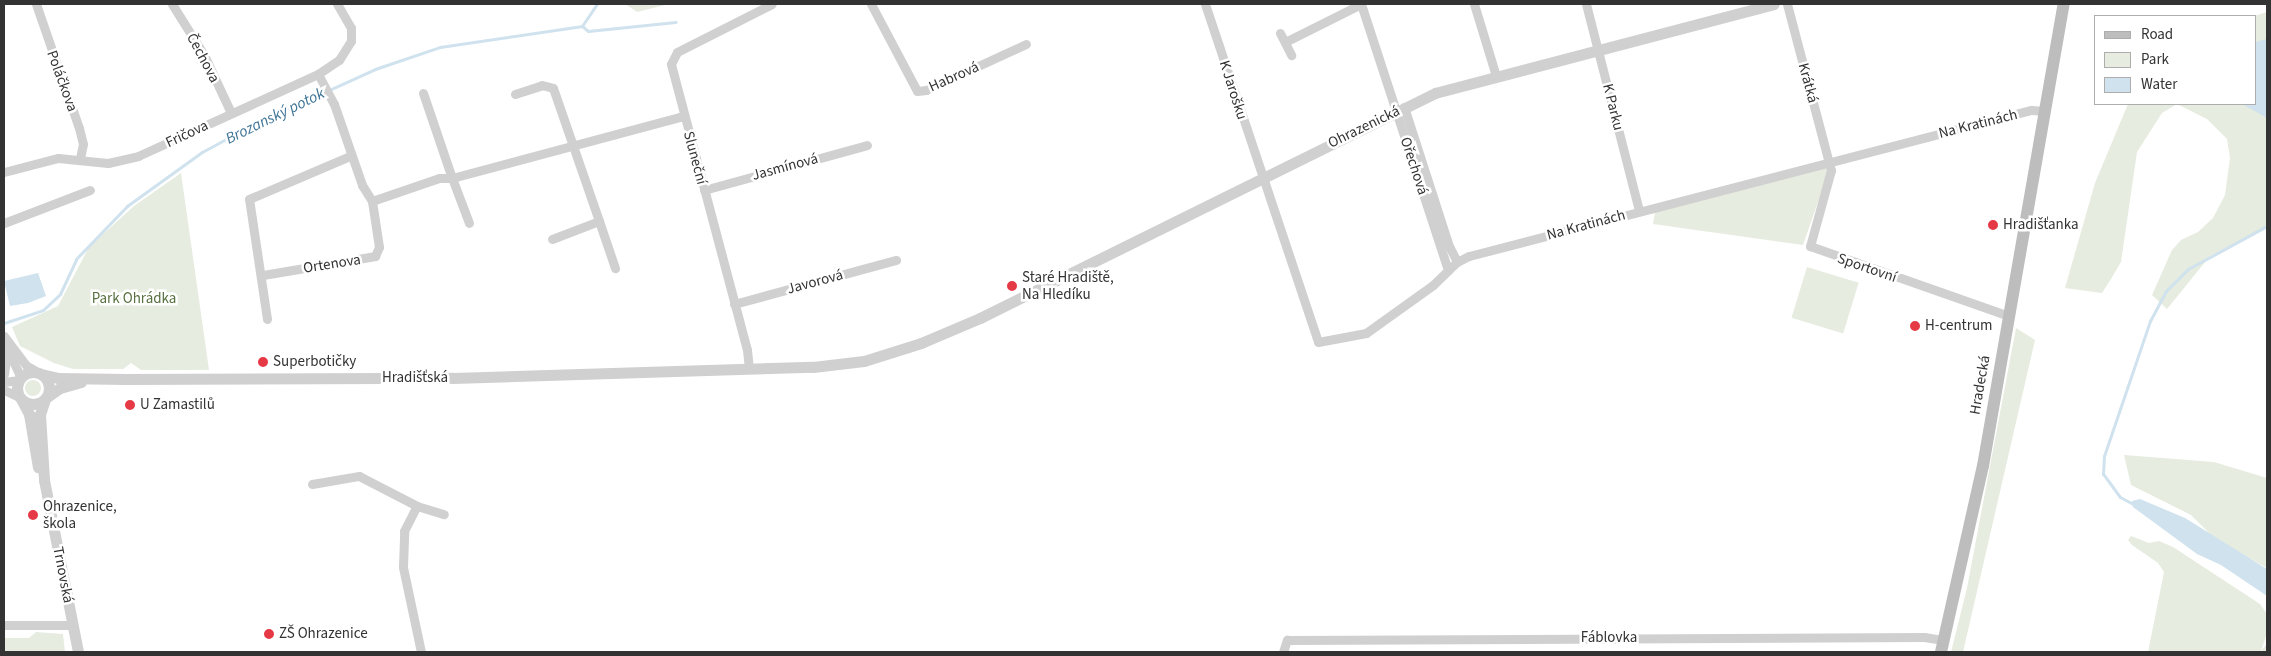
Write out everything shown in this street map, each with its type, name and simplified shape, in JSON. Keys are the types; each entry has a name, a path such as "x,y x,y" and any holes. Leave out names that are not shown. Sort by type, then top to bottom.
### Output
{"main road":[{"name":"Hradecká","path":"1942,646 1983,466 2064,4"}],"street":[{"name":"Poláčkova","path":"36,4 79,128 83,144 80,158"},
{"name":"Čechova","path":"172,4 204,55 231,113"},
{"name":"Fričova","path":"4,172 40,160 80,158 100,162 122,161 318,74 339,60 350,41 350,28 337,4"},
{"name":"Sluneční","path":"749,369 734,304 671,70 673,55 772,4"},
{"name":"Habrová","path":"871,4 916,91 926,90 1026,44"},
{"name":"K Jarošku","path":"1205,4 1262,177"},
{"name":"Ořechová","path":"1285,42 1361,4 1449,246 1457,262"},
{"path":"1474,4 1496,76"},
{"name":"K Parku","path":"1586,4 1639,210"},
{"name":"Ohrazenická","path":"749,369 864,361 922,343 980,318 1400,109 1443,90 1774,4"},
{"name":"Krátká","path":"1787,4 1829,161"},
{"path":"1280,33 1291,55"},
{"name":"Ortenova","path":"263,275 375,256 379,247 372,200 350,156 334,104 318,74"},
{"path":"515,94 550,85 616,268"},
{"path":"422,93 469,223"},
{"name":"Ořechová","path":"1400,109 1448,270"},
{"name":"Na Kratinách","path":"1262,177 1318,342 1366,333 1457,262 1639,210 1829,161 2032,110 2045,111"},
{"path":"372,200 439,178 452,178 572,148 684,116"},
{"name":"Jasmínová","path":"704,190 867,145"},
{"path":"267,319 263,275 249,198 350,156"},
{"name":"Sportovní","path":"1829,161 1830,176 1810,238 1811,248 2009,316"},
{"path":"4,223 90,190"},
{"path":"552,239 599,221"},
{"name":"Javorová","path":"734,304 896,260"},
{"path":"4,336 24,363 40,374 48,383 46,398 31,404 4,390"},
{"path":"4,341 8,362 4,374"},
{"path":"4,341 20,379 20,398"},
{"name":"Hradišťská","path":"40,374 58,378 126,379 453,378 749,369"},
{"path":"4,382 20,379 29,372 40,374"},
{"name":"Hradišťská","path":"46,398 60,388 79,383 126,379"},
{"name":"Trnovská","path":"20,398 29,414 33,450 47,498 78,652"},
{"name":"Trnovská","path":"46,398 40,422 47,498"},
{"path":"312,484 360,476 417,506 444,514"},
{"path":"417,506 404,531 402,550 421,652"},
{"path":"4,625 73,625"},
{"name":"Fáblovka","path":"1283,652 1286,640 1924,637 1942,646"}],"green space":[{"path":"625,4 669,4 637,12"},
{"path":"2267,12 2267,226 2210,256 2167,309 2152,295 2172,250 2181,240 2198,232 2213,218 2225,195 2230,158 2227,139 2207,119 2179,105 2256,105 2256,15"},
{"path":"2128,105 2175,105 2162,113 2137,152 2121,262 2102,293 2065,288 2095,183"},
{"path":"1825,168 1829,170 1803,245 1653,224 1655,212"},
{"name":"Park Ohrádka","path":"181,173 209,370 141,370 131,363 123,369 73,369 54,363 20,346 12,327 58,306 89,247 134,206"},
{"path":"1807,267 1859,283 1843,333 1792,318"},
{"path":"2016,328 2035,340 1963,652 1951,652 1967,588"},
{"path":"33,380 39,382 41,388 39,394 33,396 27,394 25,388 27,382"},
{"path":"2124,455 2214,462 2267,478 2267,568 2214,538 2191,515 2131,485"},
{"path":"2131,536 2149,543 2159,541 2173,547 2260,604 2267,614 2267,633 2261,651 2266,645 2267,652 2148,652 2164,572 2158,563 2132,545 2128,540"},
{"path":"36,632 63,634 65,652 4,652 4,638 29,638"}],"water":[{"path":"2267,39 2267,118 2244,105 2256,105 2256,42"},
{"path":"38,273 46,296 28,303 10,306 4,281"},
{"path":"2140,499 2185,518 2267,569 2267,596 2221,565 2197,554 2133,507 2132,501"}],"waterway":[{"name":"Brozanský potok","path":"4,323 43,310 60,294 76,259 127,206 202,152 254,124 375,69 440,47 582,26 597,4"},
{"path":"582,26 588,31 676,22"},
{"path":"2135,505 2120,497 2103,474 2104,456 2150,321 2166,291 2188,269 2267,226"}],"place":[{"name":"Hradišťanka","path":"1993,225"},
{"name":"Staré Hradiště, Na Hledíku","path":"1012,286"},
{"name":"H-centrum","path":"1915,326"},
{"name":"Superbotičky","path":"263,362"},
{"name":"U Zamastilů","path":"130,405"},
{"name":"Ohrazenice, škola","path":"33,515"},
{"name":"ZŠ Ohrazenice","path":"269,634"}]}
